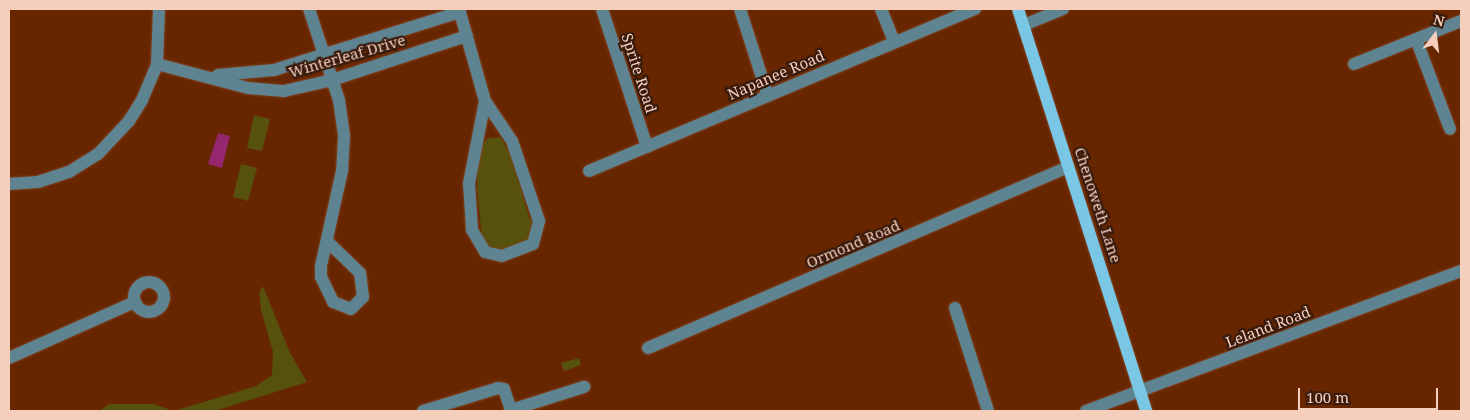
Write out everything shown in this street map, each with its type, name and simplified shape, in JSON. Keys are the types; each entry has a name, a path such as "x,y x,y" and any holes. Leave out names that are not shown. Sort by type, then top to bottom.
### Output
{"main road":[{"name":"Chenoweth Lane","path":"1018,9 1146,411"}],"street":[{"path":"9,184 53,178 98,154 129,121 146,92 157,64 159,9"},
{"path":"309,9 332,80 344,136 342,171 321,266 324,284 333,302 351,309 363,297 360,274 327,241"},
{"name":"Sprite Road","path":"602,9 646,147"},
{"path":"740,9 768,96"},
{"path":"880,9 894,42"},
{"name":"Napanee Road","path":"589,172 975,9"},
{"path":"1024,25 1063,9"},
{"path":"459,10 485,101 508,134 522,166 539,229 533,244 527,248 502,256 484,252 472,230 469,183 480,136 485,101"},
{"name":"Winterleaf Drive","path":"206,76 274,70 324,56 459,10"},
{"path":"1354,64 1461,21"},
{"name":"Winterleaf Drive","path":"157,64 268,91 302,88 467,36"},
{"path":"1416,39 1450,129"},
{"path":"480,136 493,130 508,134"},
{"name":"Ormond Road","path":"648,348 1068,167"},
{"name":"Leland Road","path":"1086,411 1461,271"},
{"path":"9,358 135,302"},
{"path":"955,308 988,411"},
{"path":"423,411 498,388 504,389 511,410 584,387"}],"shaded area":[{"path":"254,115 270,119 262,151 247,148"},
{"path":"218,133 230,136 222,168 208,164"},
{"path":"500,137 511,154 529,217 534,223 532,240 504,253 490,251 482,239 477,188 478,159 484,142 489,138"},
{"path":"241,164 257,168 248,201 233,197"},
{"path":"263,286 290,353 307,382 215,411 174,411 256,386 272,375 273,352 261,310 259,293"},
{"path":"579,358 581,365 564,371 561,363"},
{"path":"109,404 153,404 174,411 100,411"}]}
